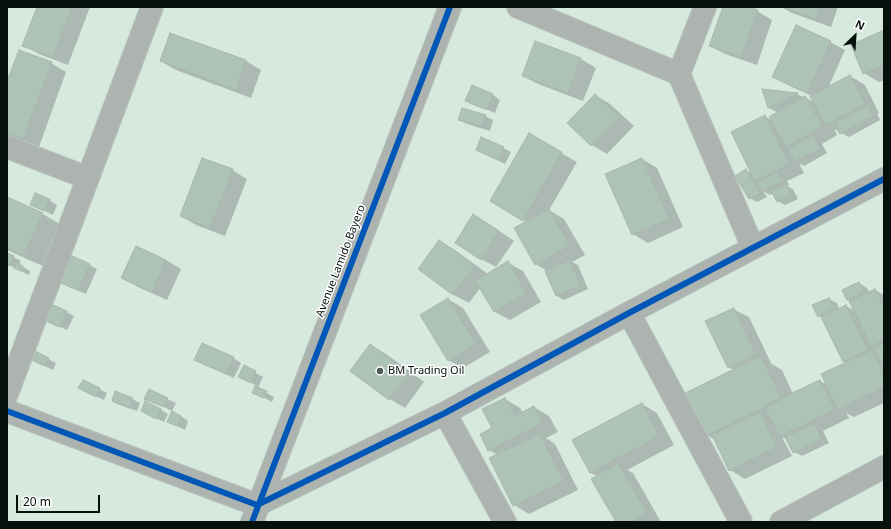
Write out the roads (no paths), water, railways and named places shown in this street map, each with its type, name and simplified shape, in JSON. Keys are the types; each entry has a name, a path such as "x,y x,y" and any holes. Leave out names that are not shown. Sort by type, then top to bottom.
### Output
{"street":[{"path":"7,394 152,7"},
{"name":"Avenue Lamido Bayero","path":"255,513 450,7"},
{"path":"518,7 679,74"},
{"path":"705,7 679,74 753,248"},
{"path":"7,147 88,178"},
{"path":"7,411 255,513 445,413 629,313 884,179"},
{"path":"629,313 741,522"},
{"path":"445,413 505,522"},
{"path":"781,522 884,467"}],"place":[{"name":"BM Trading Oil","path":"380,371"}]}
